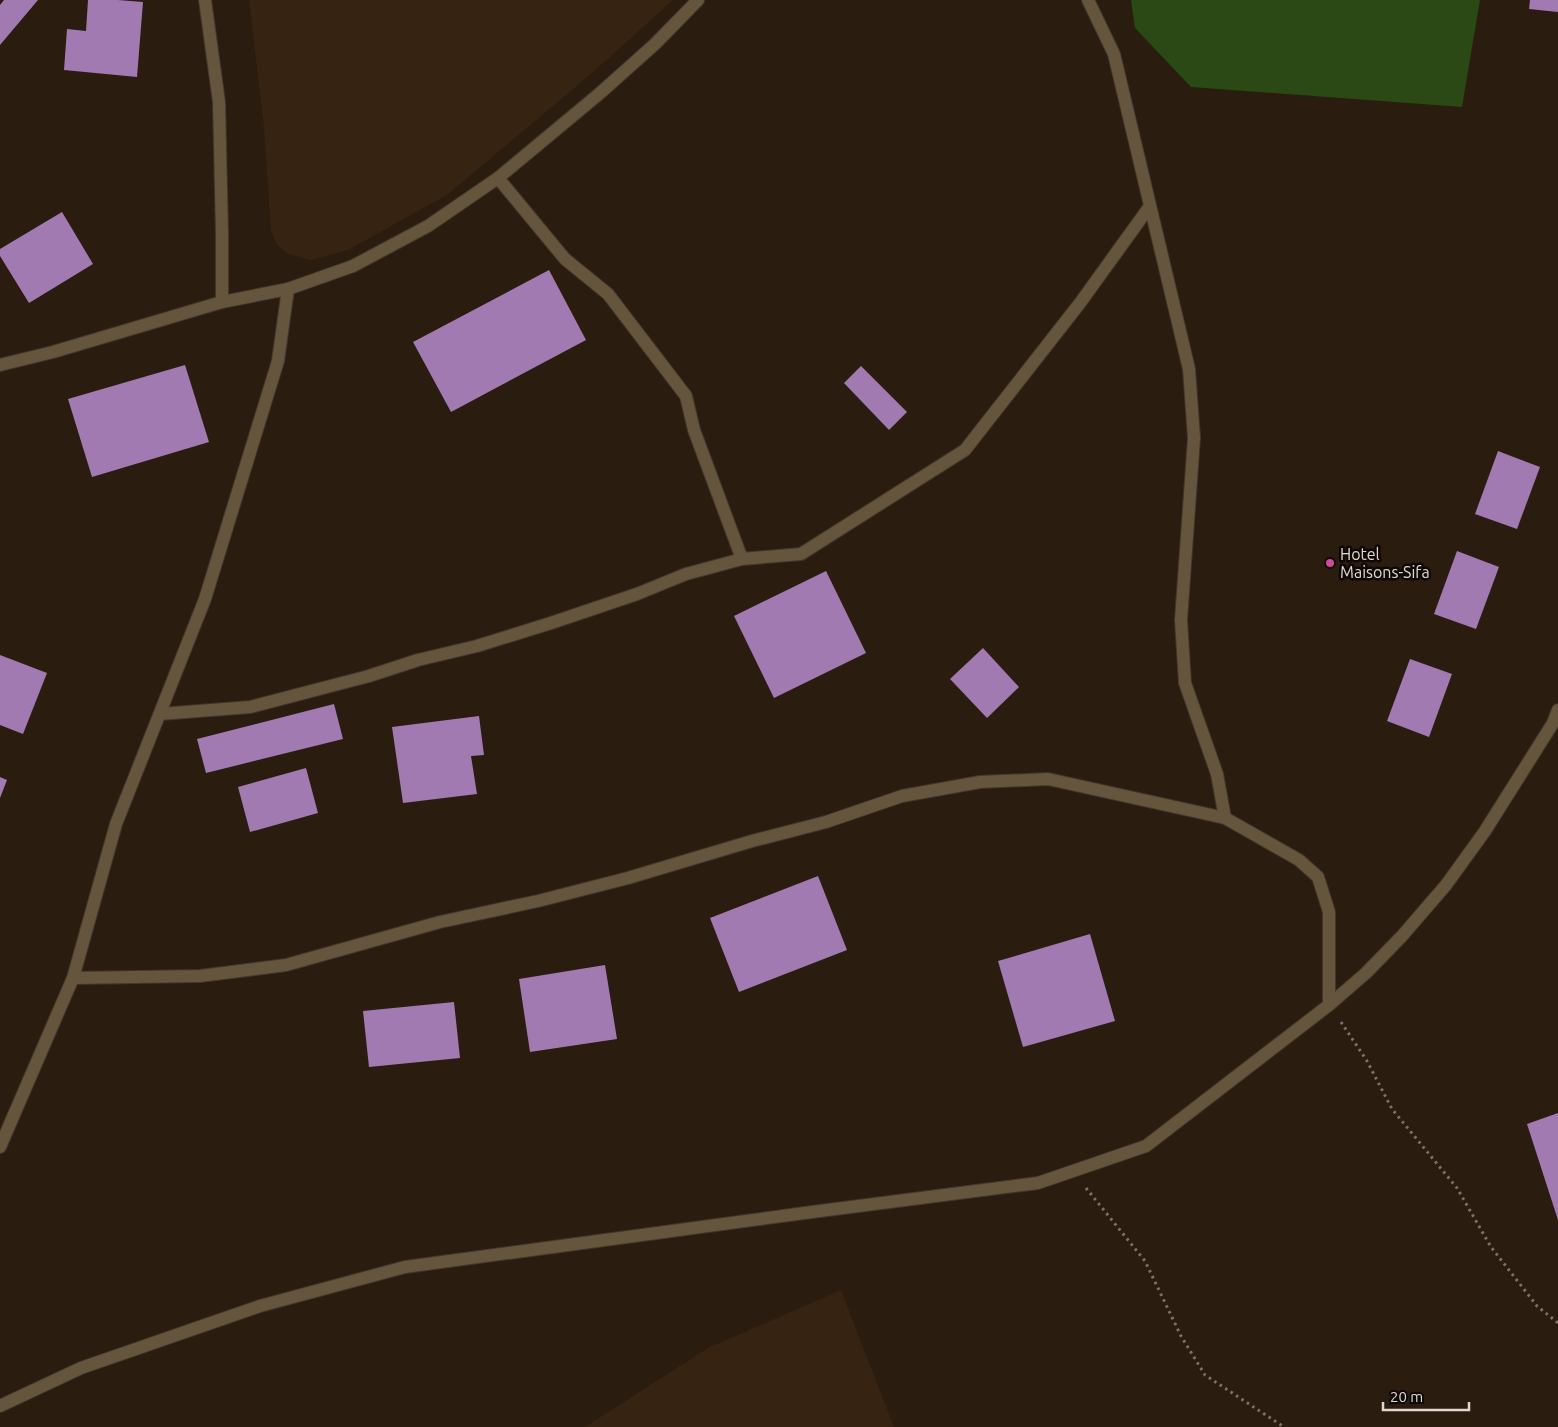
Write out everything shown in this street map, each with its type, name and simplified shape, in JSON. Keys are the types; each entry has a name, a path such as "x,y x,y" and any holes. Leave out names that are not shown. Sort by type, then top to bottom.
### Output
{"street":[{"path":"205,0 219,102 222,302"},
{"path":"0,365 53,352 222,302 288,289 353,266 428,226 498,178 599,94 655,44 698,0"},
{"path":"1088,0 1114,54 1188,369 1194,438 1181,620 1185,683 1217,774 1225,818"},
{"path":"498,178 565,259 608,294 686,396 694,430 742,559"},
{"path":"160,714 250,707 369,676 418,660 477,646 637,594 686,574 742,559 801,554 965,450 1080,303 1150,206"},
{"path":"0,1147 73,978 116,824 205,599 275,370 288,289"},
{"path":"0,1406 81,1368 260,1306 405,1267 812,1212 1038,1184 1146,1146 1329,1005 1378,961 1446,885 1485,831 1553,723 1558,710"},
{"path":"73,978 200,976 286,965 440,922 538,902 628,878 752,841 826,822 902,796 980,782 1048,779 1225,818 1299,860 1318,877 1329,912 1329,1005"}],"path":[{"path":"1329,1005 1367,1060 1392,1109 1457,1188 1491,1248 1536,1306 1558,1323"},
{"path":"1073,1172 1145,1260 1181,1336 1205,1376 1284,1427"}],"shaded area":[{"path":"249,0 673,0 592,73 447,195 348,250 311,260 288,254 277,245 271,230 264,127"},
{"path":"841,1290 894,1427 585,1427 708,1348"}],"green space":[{"path":"1131,0 1480,0 1462,107 1191,87 1135,28"}],"building":[{"path":"4,0 38,0 0,45 0,5"},
{"path":"88,0 143,2 137,77 64,70 67,29 86,31"},
{"path":"1530,0 1558,0 1558,12 1529,9"},
{"path":"62,212 93,264 29,303 0,256 0,249"},
{"path":"549,270 586,340 451,412 413,342"},
{"path":"185,365 209,442 92,477 68,399"},
{"path":"861,366 907,412 889,430 844,383"},
{"path":"1498,451 1540,467 1517,529 1475,514"},
{"path":"1457,551 1499,567 1476,629 1434,614"},
{"path":"826,571 866,653 774,698 734,616"},
{"path":"983,648 1019,687 987,718 950,679"},
{"path":"0,655 47,673 23,734 0,725"},
{"path":"1410,659 1452,674 1429,737 1387,721"},
{"path":"334,704 343,739 206,773 197,739"},
{"path":"479,716 484,755 471,756 477,794 403,803 392,727"},
{"path":"306,768 318,813 250,832 238,787"},
{"path":"0,777 7,780 0,798"},
{"path":"818,876 847,950 739,992 710,918"},
{"path":"1090,934 1115,1021 1023,1047 998,961"},
{"path":"605,965 617,1039 530,1052 519,979"},
{"path":"454,1002 460,1058 369,1067 363,1011"},
{"path":"1558,1113 1558,1220 1527,1124"}],"place":[{"name":"Hotel Maisons-Sifa","path":"1330,563"}]}
